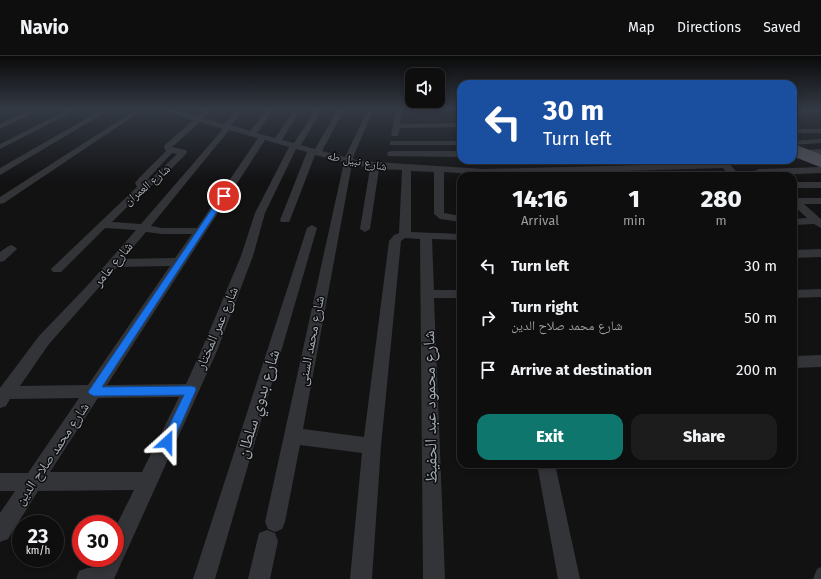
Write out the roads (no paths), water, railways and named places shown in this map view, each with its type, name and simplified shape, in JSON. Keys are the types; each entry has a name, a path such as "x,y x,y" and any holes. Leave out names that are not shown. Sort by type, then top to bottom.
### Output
{"main road":[{"path":"797,146 820,157"},
{"path":"797,150 820,157"}],"street":[{"path":"0,147 27,133"},
{"path":"0,172 66,133"},
{"path":"0,200 104,133"},
{"name":"شارع العمران","path":"57,269 142,187 155,180 183,152 169,150 168,147 183,133"},
{"name":"شارع عامر","path":"3,397 44,340 114,263 221,133"},
{"name":"شارع نبيل طه","path":"248,133 348,161 375,166 472,172"},
{"path":"277,141 284,133"},
{"name":"شارع عمر المختار","path":"124,533 209,351 240,273 260,213 295,146 299,133"},
{"path":"285,220 314,152 326,133"},
{"name":"شارع محمد السنى","path":"258,579 271,532 293,436 348,161 360,133"},
{"path":"389,167 394,133"},
{"path":"427,133 432,134"},
{"name":"شارع محمد صلاح الدين","path":"0,531 201,231 257,136"},
{"path":"797,144 821,141"},
{"path":"393,143 457,143"},
{"path":"391,154 457,154"},
{"path":"797,157 820,157"},
{"name":"شارع نبيل طه","path":"515,172 702,164"},
{"path":"725,164 732,172"},
{"path":"365,229 375,166"},
{"path":"680,166 686,172"},
{"path":"405,235 407,168"},
{"path":"439,170 439,214 444,217 457,219"},
{"path":"764,172 821,170"},
{"path":"797,185 821,185"},
{"path":"797,201 820,202"},
{"path":"797,204 819,223"},
{"path":"797,222 819,223"},
{"path":"102,225 117,225 162,231 201,231"},
{"name":"شارع بدوي سلطان","path":"204,579 312,228"},
{"path":"361,579 372,446 395,241 398,236 405,235 457,237"},
{"name":"شارع محمود عبد الحفيظ","path":"426,236 434,579"},
{"path":"0,258 11,250"},
{"path":"797,254 821,253"},
{"path":"114,263 180,262"},
{"path":"797,290 821,293"},
{"path":"428,294 457,294"},
{"path":"797,362 821,361"},
{"path":"3,397 94,392 191,390"},
{"path":"293,436 372,446"},
{"path":"547,468 569,579"},
{"path":"0,482 149,481"},
{"path":"97,579 106,567"}],"lane":[{"path":"819,579 821,572"}]}
